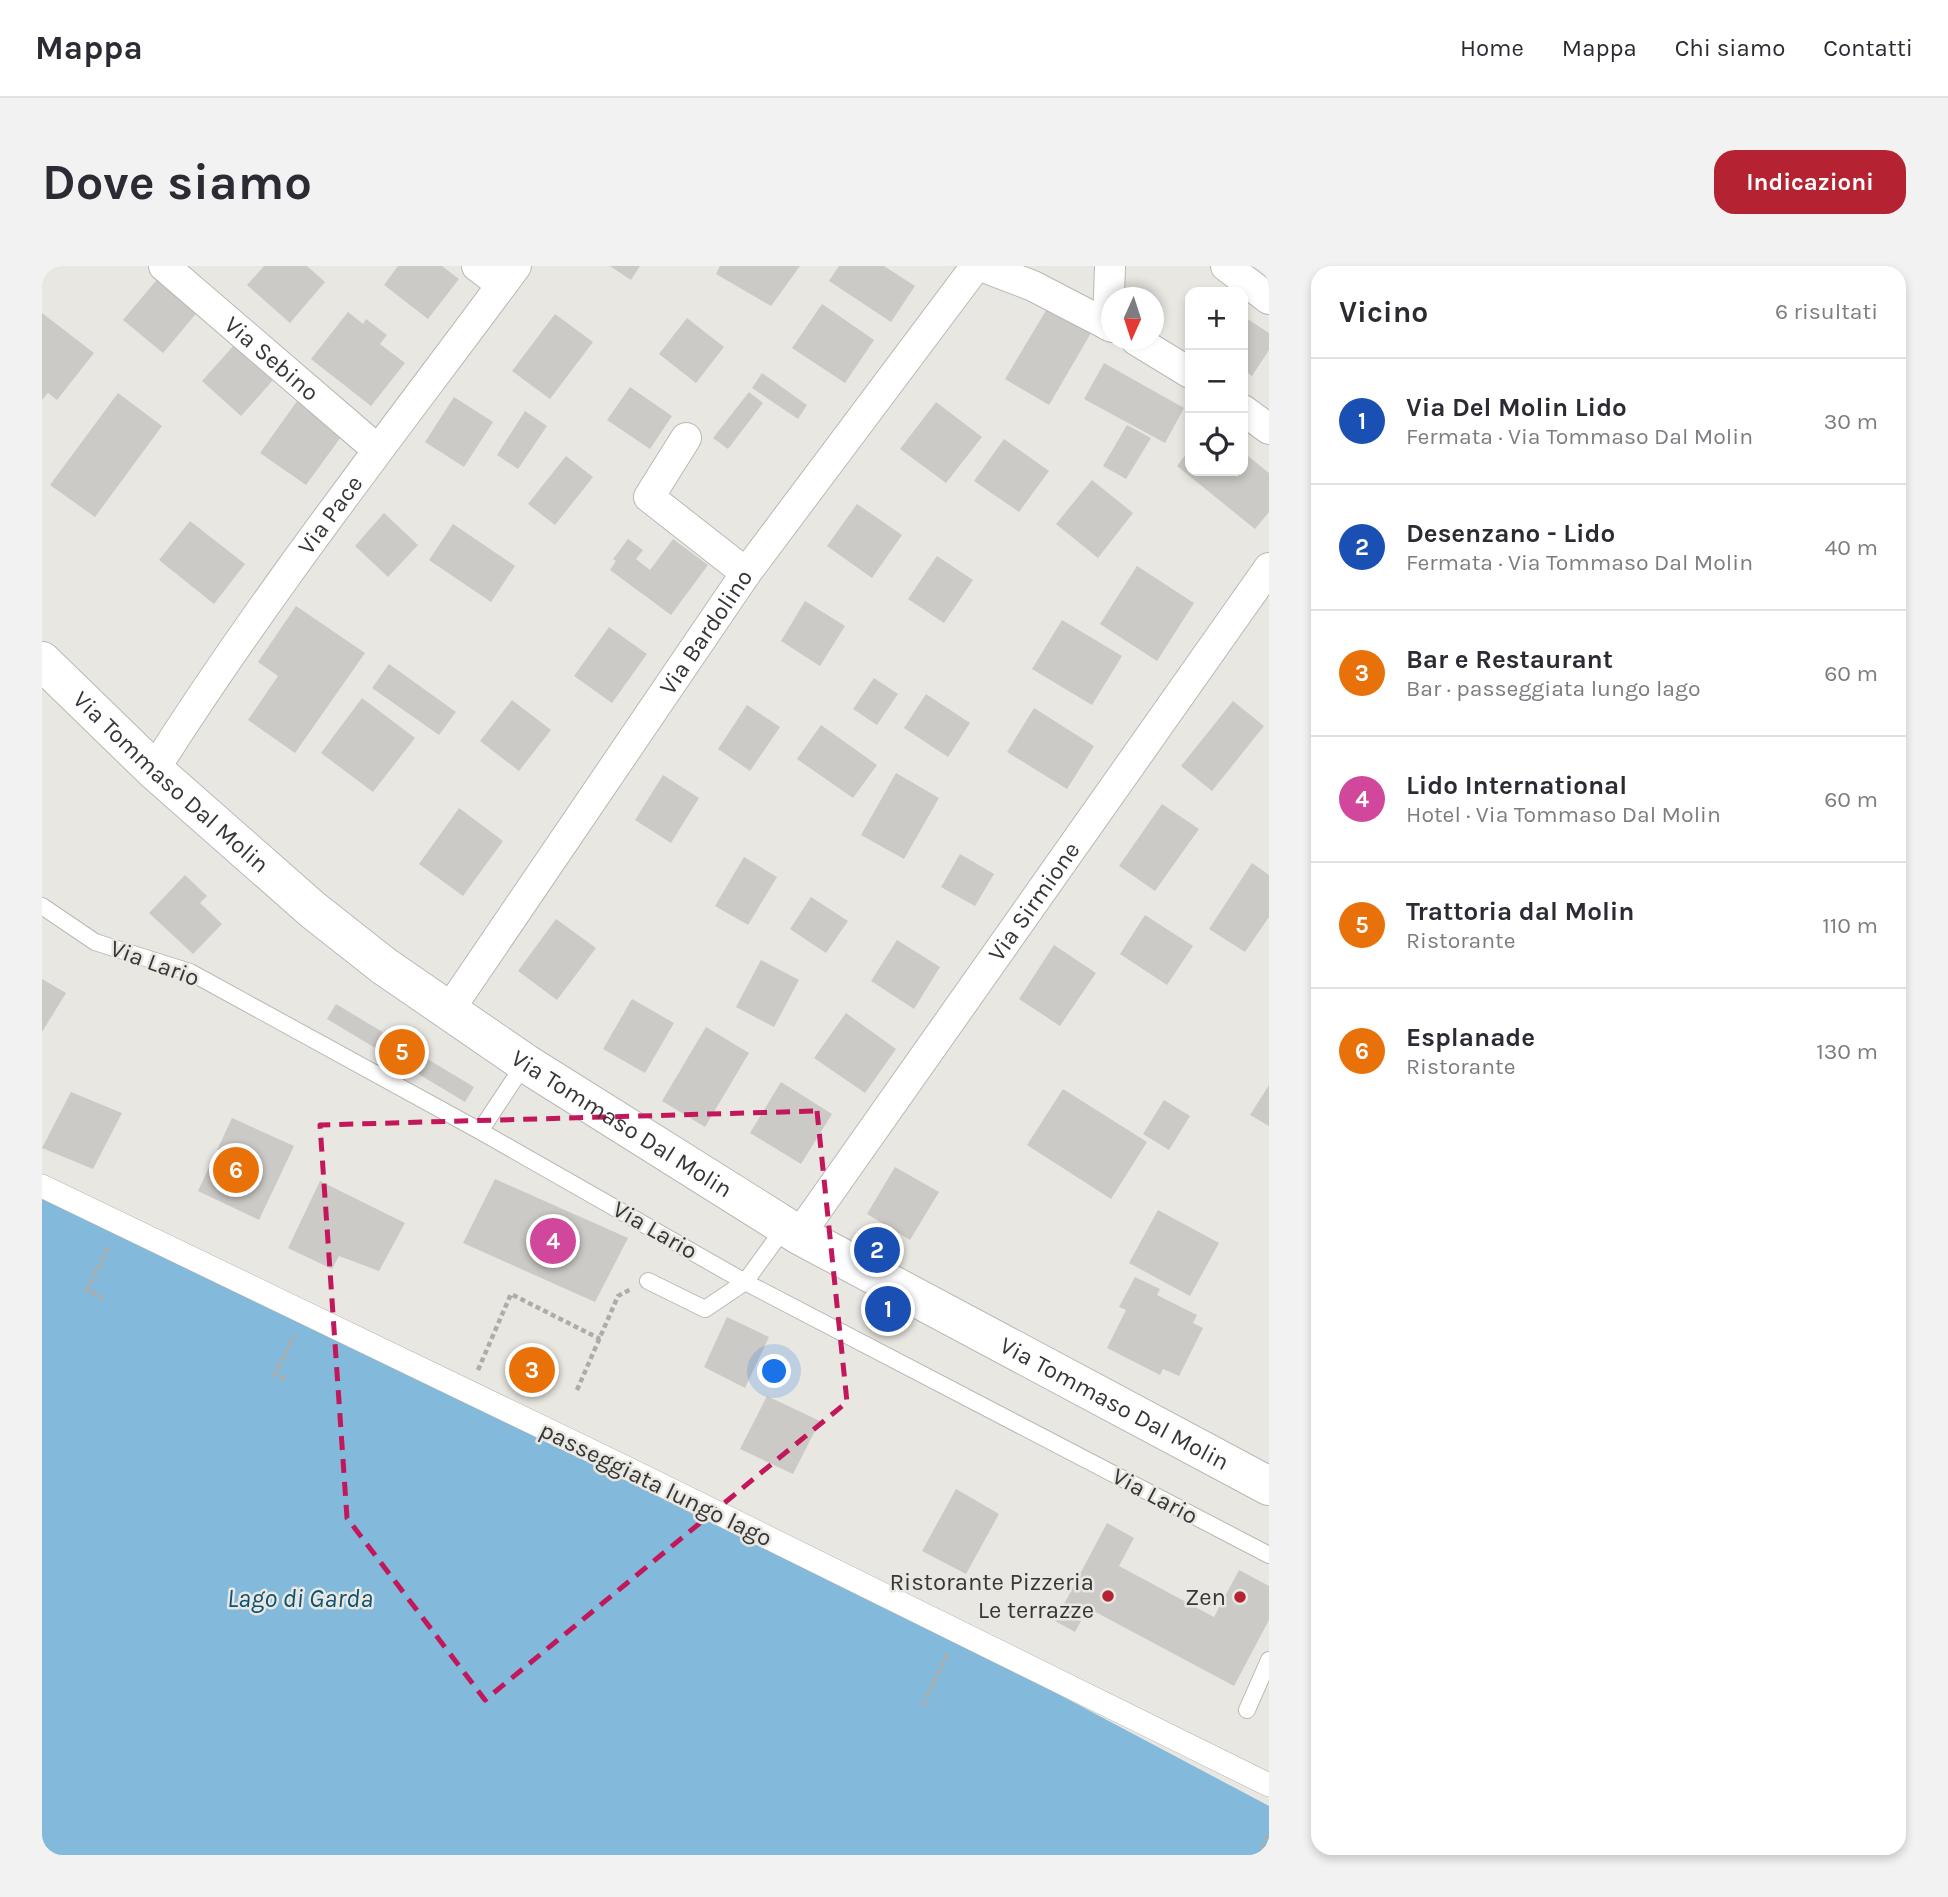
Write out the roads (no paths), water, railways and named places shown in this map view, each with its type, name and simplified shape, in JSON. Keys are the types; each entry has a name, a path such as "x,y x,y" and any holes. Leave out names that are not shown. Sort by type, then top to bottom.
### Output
{"main road":[{"name":"Via Tommaso Dal Molin","path":"42,661 154,770 313,910 384,966 524,1063 792,1231 1269,1486"}],"street":[{"name":"Via Sebino","path":"164,266 378,450"},
{"path":"477,266 509,276"},
{"path":"979,266 1033,286 1101,321"},
{"name":"Via Bardolino","path":"449,1010 746,573 979,266"},
{"path":"1110,266 1110,287"},
{"path":"1226,266 1269,299"},
{"name":"Via Pace","path":"154,770 187,717 378,450 509,276"},
{"path":"1152,350 1185,370"},
{"path":"1247,413 1269,429"},
{"path":"686,438 649,497 746,573"},
{"name":"Via Sirmione","path":"792,1231 1269,568"},
{"name":"passeggiata lungo lago","path":"42,1186 1269,1785"}],"lane":[{"name":"Via Lario","path":"42,906 95,942 190,972 480,1131 745,1282 1269,1555"},
{"path":"480,1131 524,1063"},
{"path":"648,1281 705,1309 745,1282 792,1231"},
{"path":"1247,1710 1269,1660"}],"water":[{"name":"Lago di Garda","path":"42,1191 787,1550 1269,1806 1269,1855 42,1855"}],"place":[{"name":"Trattoria dal Molin","path":"402,1052"},
{"name":"Esplanade","path":"236,1170"},
{"name":"Lido International","path":"553,1241"},
{"name":"Desenzano - Lido","path":"877,1250"},
{"name":"Via Del Molin Lido","path":"888,1309"},
{"name":"Bar e Restaurant","path":"532,1370"},
{"name":"Ristorante Pizzeria Le terrazze","path":"1108,1596"},
{"name":"Zen","path":"1240,1597"}]}
